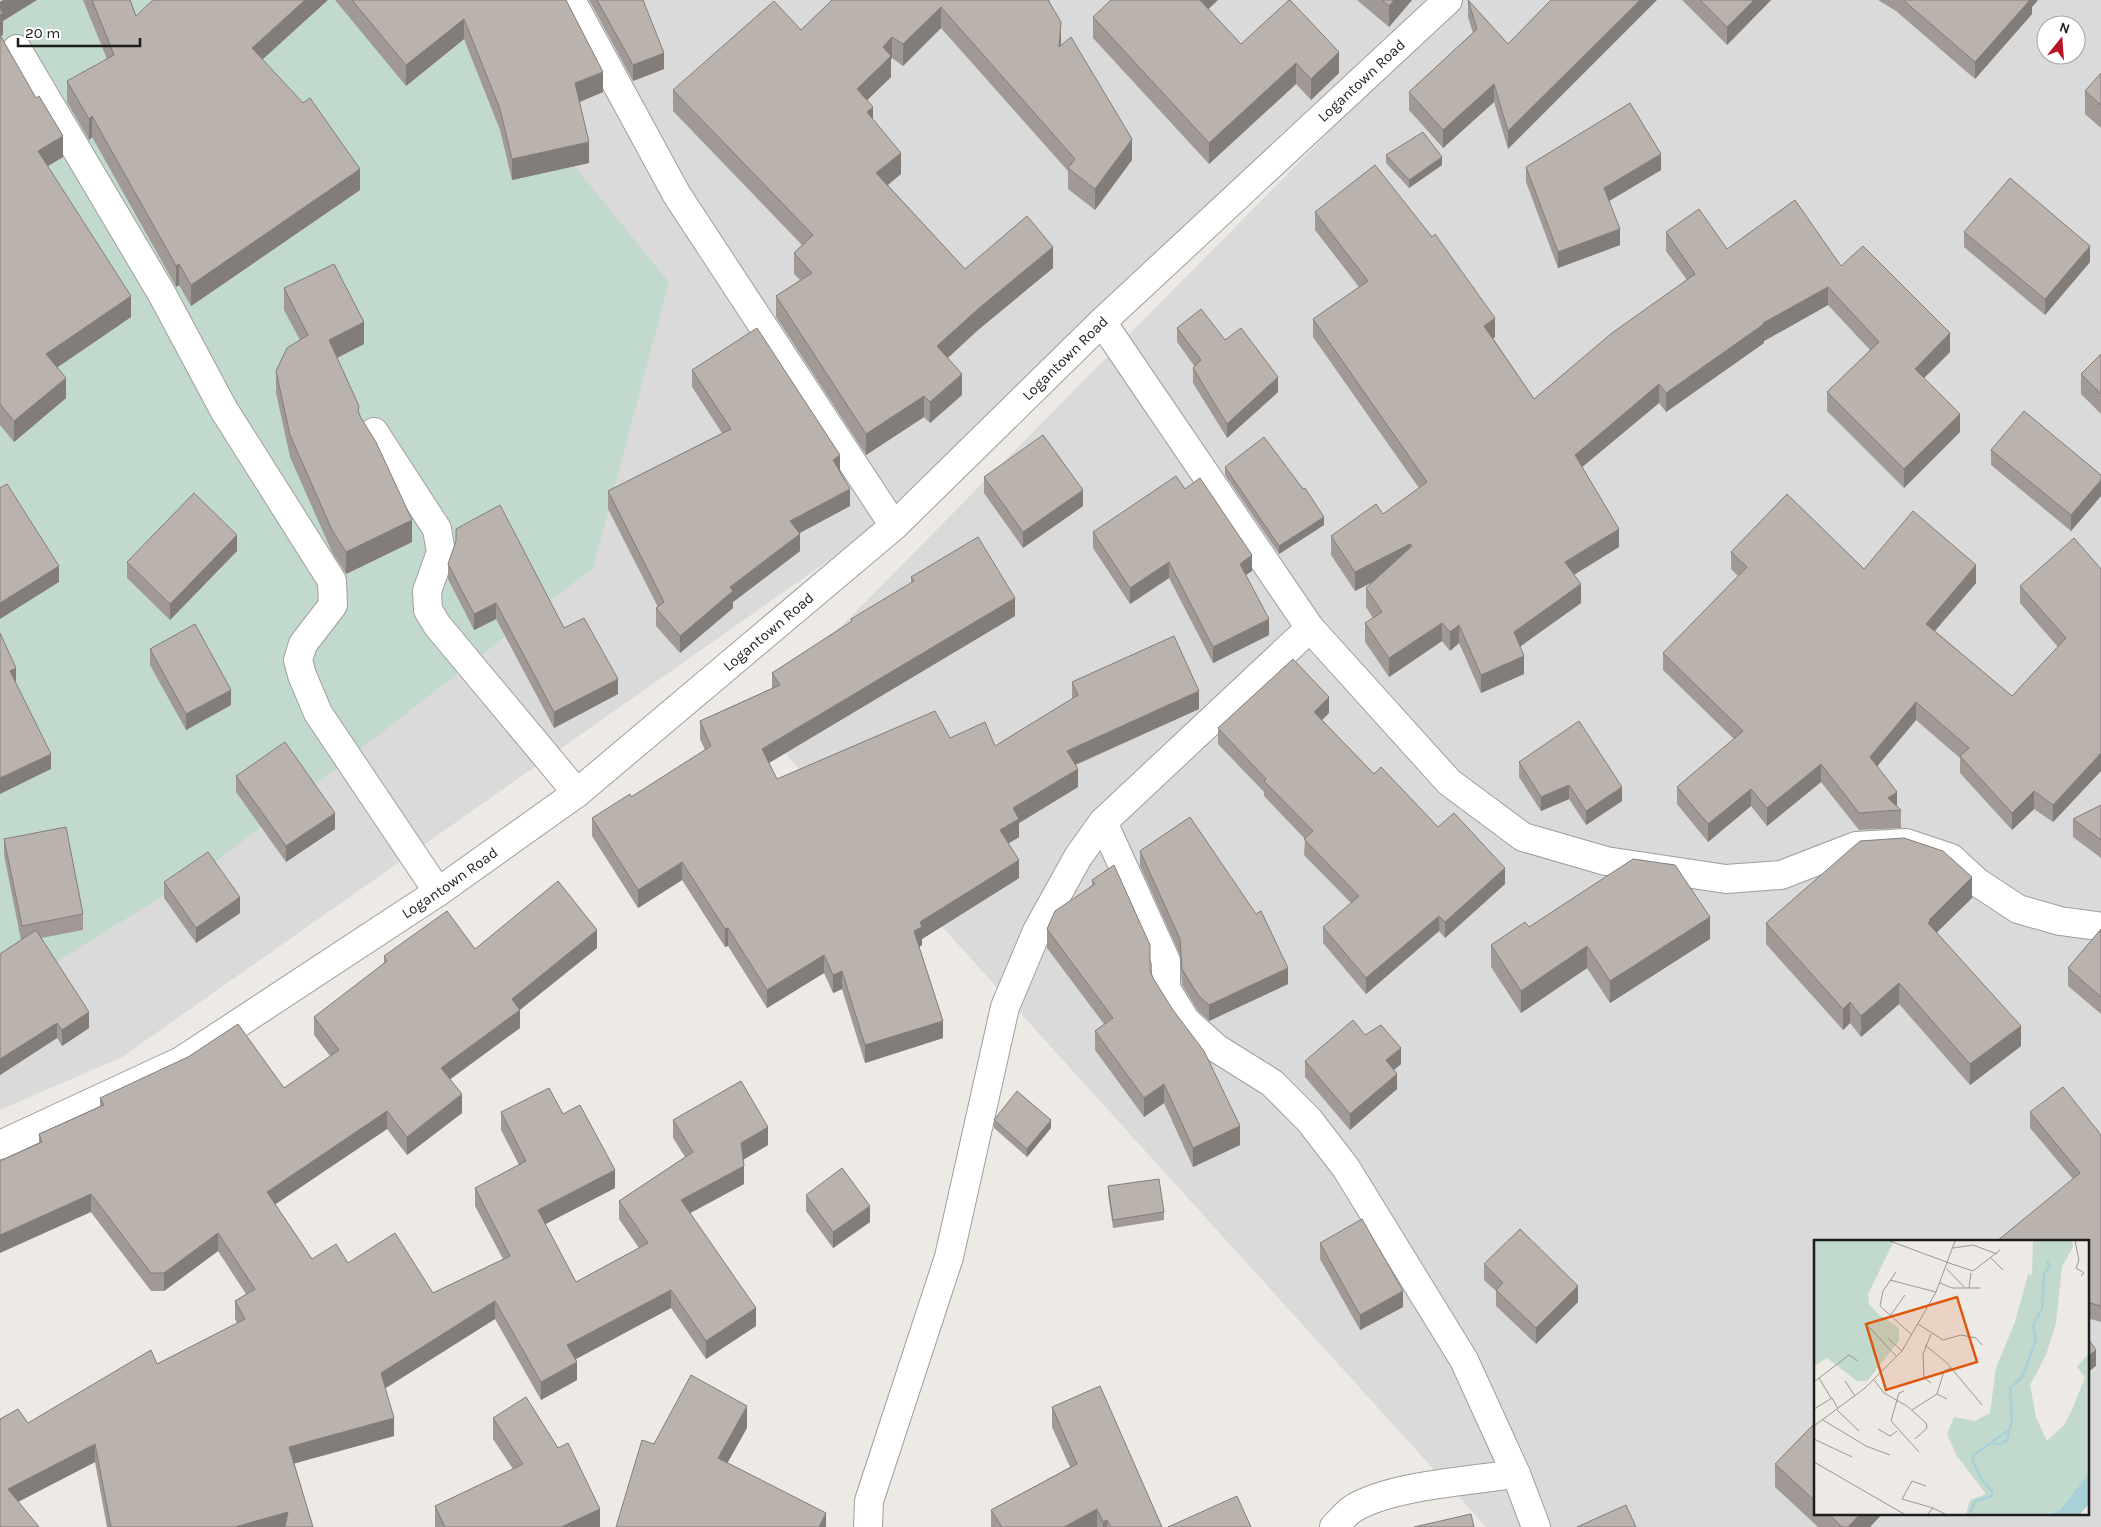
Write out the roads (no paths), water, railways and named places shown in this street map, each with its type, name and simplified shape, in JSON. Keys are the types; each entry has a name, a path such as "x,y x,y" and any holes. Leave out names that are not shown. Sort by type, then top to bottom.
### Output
{"street":[{"path":"571,0 677,195 894,526"},
{"name":"Logantown Road","path":"0,1145 181,1061 438,892 577,793 894,526 1102,322 1448,0"},
{"path":"17,49 162,294 224,410 332,581 333,605 303,644 298,660 302,675 318,713 438,892"},
{"path":"1102,322 1310,628 1449,782 1523,837 1606,861 1726,879 1781,875 1856,846 1906,843 1951,858 1977,882 2018,909 2060,921 2101,928"},
{"path":"374,432 437,529 441,552 427,591 428,610 437,625 577,793"},
{"path":"868,1527 869,1501 949,1257 1005,1007 1037,931 1078,857 1103,822 1310,628"},
{"path":"1103,822 1166,962 1166,989 1186,1020 1216,1048 1272,1083 1308,1120 1346,1168 1464,1360 1516,1474 1536,1527"},
{"path":"1334,1527 1351,1510 1379,1498 1420,1487 1516,1474"}]}
